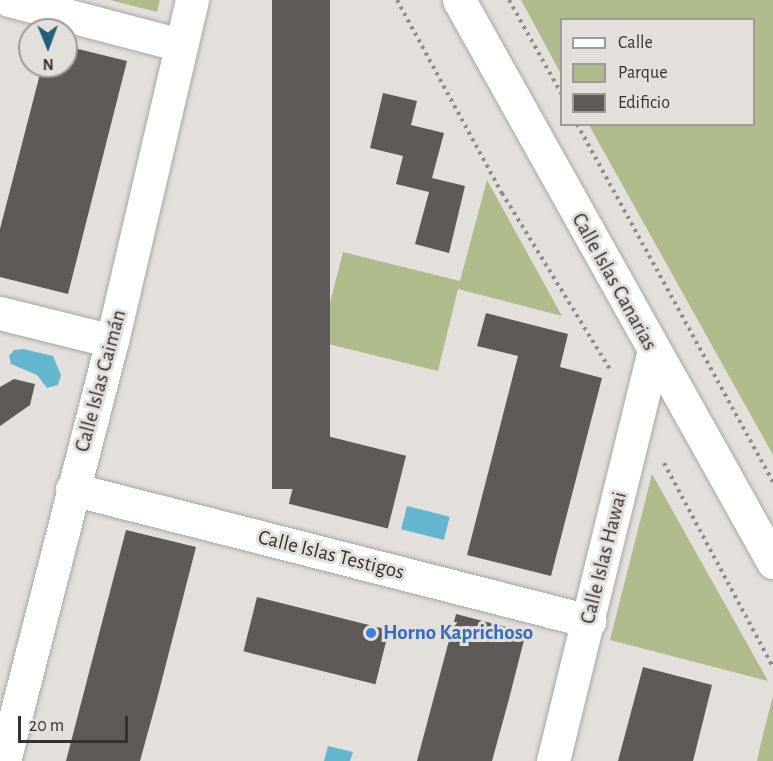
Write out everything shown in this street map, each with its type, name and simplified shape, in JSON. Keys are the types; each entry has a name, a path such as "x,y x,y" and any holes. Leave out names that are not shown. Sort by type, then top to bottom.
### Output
{"street":[{"path":"9,0 181,45"},
{"name":"Calle Islas Caimán","path":"4,761 72,489 112,341 192,0"},
{"name":"Calle Islas Canarias","path":"459,0 653,354 773,562"},
{"path":"0,313 112,341"},
{"name":"Calle Islas Hawai","path":"553,761 653,354"},
{"name":"Calle Islas Testigos","path":"72,489 589,621"}],"path":[{"path":"397,0 502,193 639,416 773,667"},
{"path":"509,0 560,93"},
{"path":"579,126 773,482"}],"green space":[{"path":"110,0 160,0 157,12"},
{"path":"521,0 773,0 773,455 590,126 755,126 755,18 560,18 560,72"},
{"path":"487,180 562,316 458,289 438,371 320,342 343,252 460,281"},
{"path":"652,474 768,681 610,640"},
{"path":"773,696 773,761 757,761 763,734"}],"water":[{"path":"23,349 53,356 61,375 58,385 47,388 37,375 11,364 9,356 14,350"},
{"path":"407,506 450,517 444,540 401,529"},
{"path":"328,746 353,752 350,761 324,761"}],"building":[{"path":"272,0 330,0 330,489 272,489"},
{"path":"78,49 127,61 68,294 0,277 0,229 39,78 78,78"},
{"path":"383,93 417,101 411,125 444,133 432,178 465,186 449,253 415,244 429,192 396,184 403,156 370,148"},
{"path":"486,313 568,334 560,367 602,378 551,576 467,555 518,356 477,346"},
{"path":"14,379 35,384 30,405 0,426 0,387"},
{"path":"307,431 406,456 388,528 289,504"},
{"path":"126,530 196,547 157,699 140,761 66,761"},
{"path":"257,597 389,630 375,684 243,651"},
{"path":"456,614 526,632 509,699 492,761 417,761"},
{"path":"643,667 712,685 693,761 618,761"}],"place":[{"name":"Horno Kaprichoso","path":"371,633"}]}
